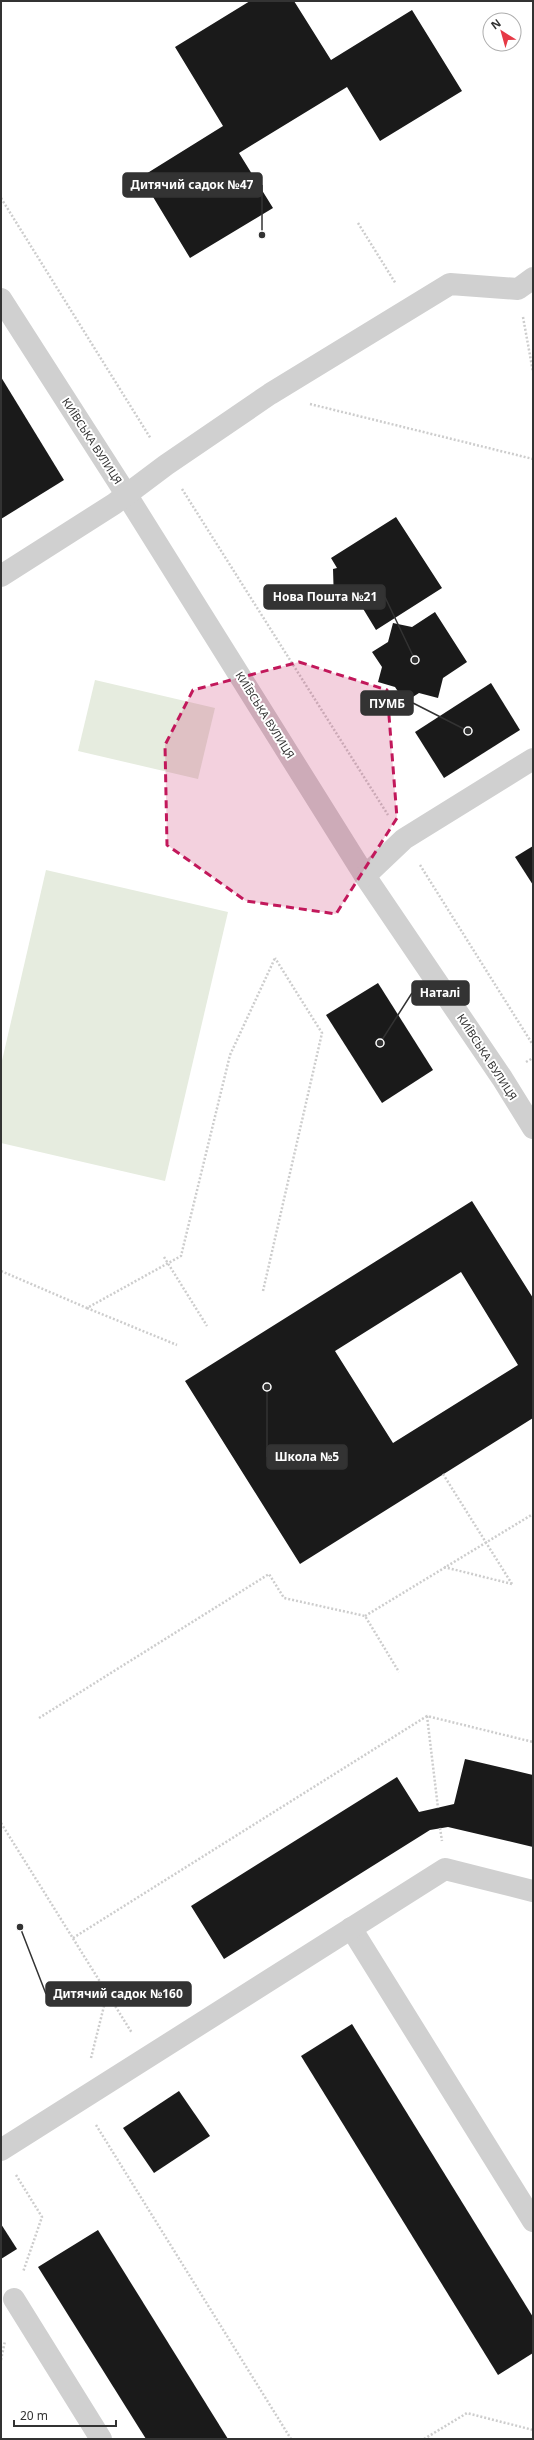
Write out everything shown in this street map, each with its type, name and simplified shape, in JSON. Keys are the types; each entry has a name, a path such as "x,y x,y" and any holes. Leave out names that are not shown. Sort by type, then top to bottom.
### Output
{"street":[{"path":"1,576 126,494 270,394 410,311 450,284 526,283"},
{"name":"КИЇВСЬКА ВУЛИЦЯ","path":"1,299 126,494 365,876 502,1078 533,1128"},
{"path":"365,876 404,839 533,759"},
{"path":"1,2150 445,1869 533,1891"},
{"path":"351,1928 533,2221"},
{"path":"14,2299 100,2439"}],"path":[{"path":"1,198 166,465 533,1045"},
{"path":"358,223 393,279 410,311"},
{"path":"526,283 533,372"},
{"path":"270,394 533,458"},
{"path":"87,1308 181,1256 230,1055 275,958 322,1033 263,1291"},
{"path":"164,1257 207,1326"},
{"path":"1,1271 176,1345"},
{"path":"443,1474 512,1584 443,1567"},
{"path":"39,1718 270,1574 284,1598 365,1616 485,1541 533,1514"},
{"path":"365,1616 400,1672"},
{"path":"73,1938 427,1716 533,1742"},
{"path":"427,1716 438,1808"},
{"path":"1,1823 147,2057"},
{"path":"107,1994 80,2100 291,2439"},
{"path":"13,2171 42,2217 14,2299"},
{"path":"424,2439 466,2413 533,2430"}],"highlighted area":[{"path":"299,662 387,690 397,818 336,914 246,901 167,845 165,745 193,690"}],"shaded area":[{"path":"95,680 215,708 198,779 78,751"},
{"path":"46,870 228,912 165,1181 1,1143 1,1065"}],"building":[{"path":"250,1 294,1 331,60 412,10 462,91 380,141 347,87 239,153 273,208 190,258 141,177 223,126 175,47"},
{"path":"1,377 64,480 1,519"},
{"path":"396,517 442,588 376,630 359,602 334,602 333,569 337,568 331,558"},
{"path":"435,612 467,662 443,678 438,698 419,693 405,702 395,687 378,682 382,667 372,652 388,642 393,623 412,627"},
{"path":"491,683 520,730 444,778 415,732"},
{"path":"533,846 533,885 515,857"},
{"path":"378,983 433,1070 382,1103 326,1015"},
{"path":"472,1201 533,1298 533,1418 300,1564 185,1381","holes":["461,1272 518,1365 393,1443 335,1351"]},
{"path":"465,1759 533,1775 533,1847 448,1827 430,1830 224,1959 191,1906 397,1777 419,1812 454,1804"},
{"path":"352,2024 533,2317 533,2353 498,2375 301,2056"},
{"path":"179,2091 210,2136 154,2173 123,2128"},
{"path":"1,2224 17,2249 1,2259"},
{"path":"98,2230 228,2439 146,2439 38,2267"}],"place":[{"name":"Дитячий садок №47","path":"262,235"},
{"name":"Нова Пошта №21","path":"415,660"},
{"name":"ПУМБ","path":"468,731"},
{"name":"Наталі","path":"380,1043"},
{"name":"Школа №5","path":"267,1387"},
{"name":"Дитячий садок №160","path":"20,1927"}]}
